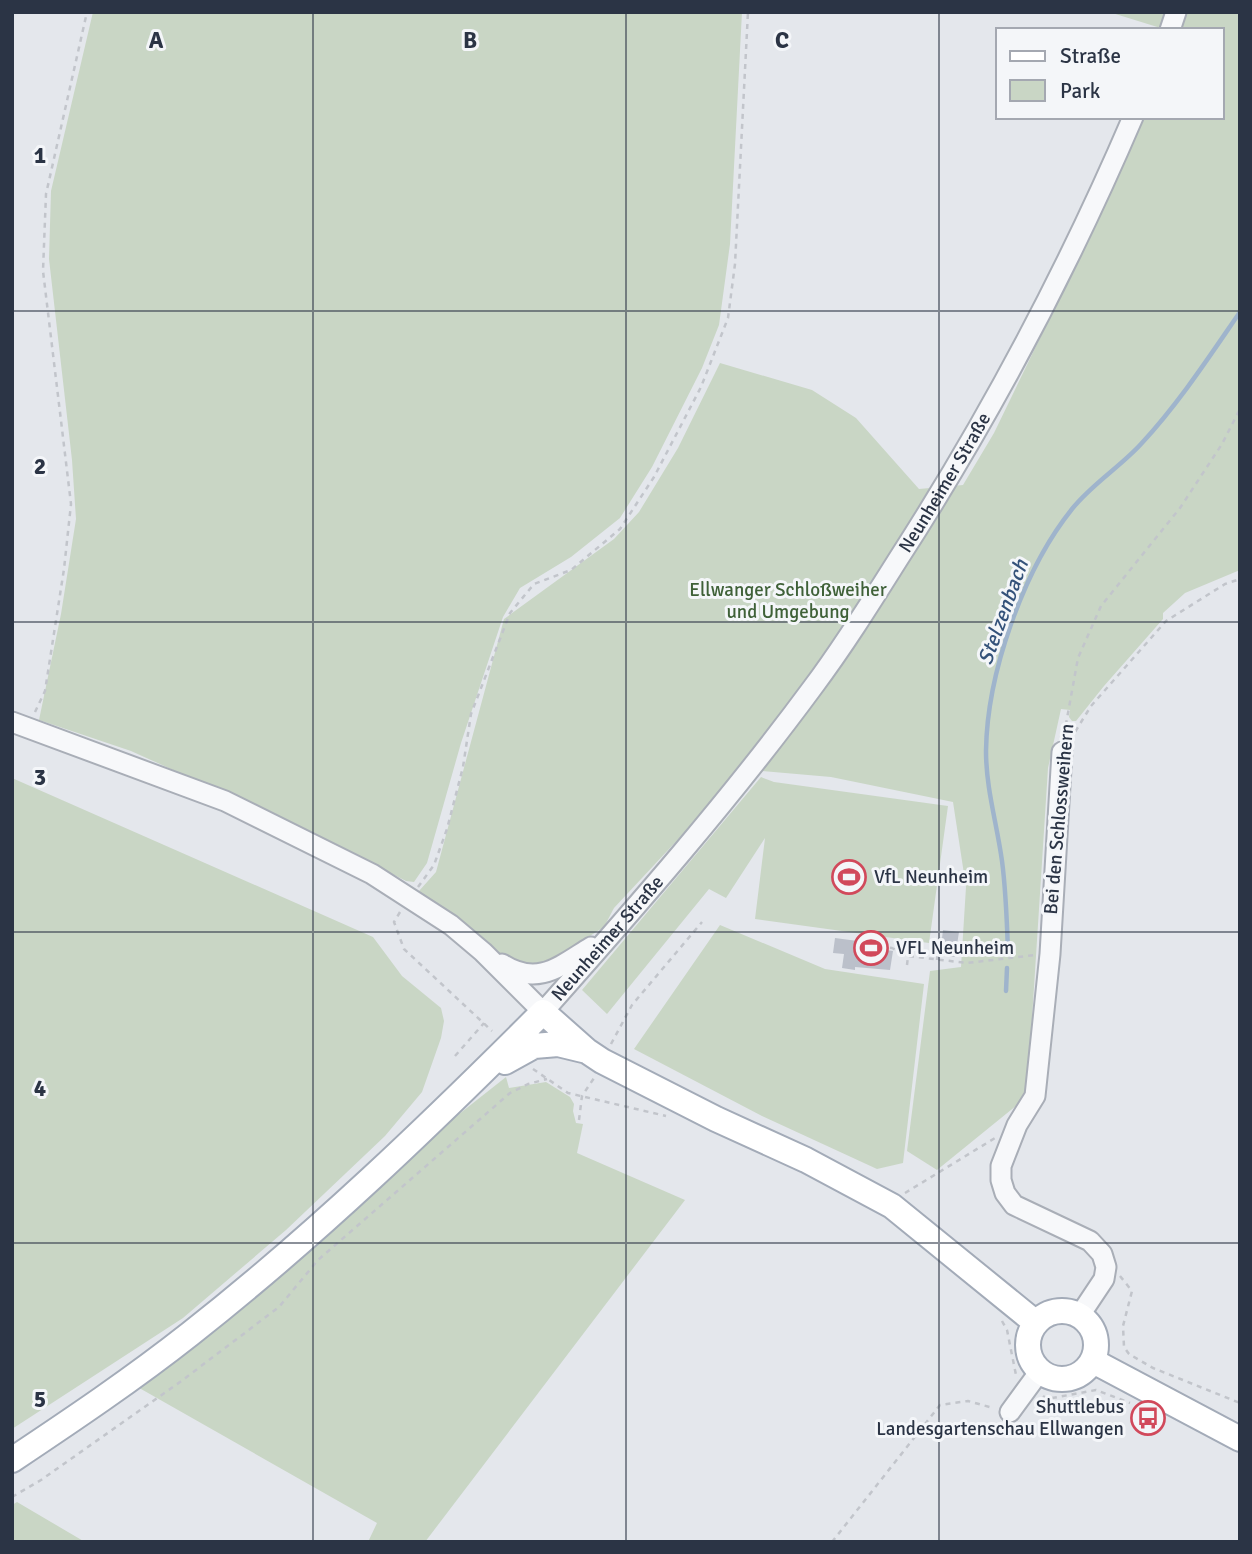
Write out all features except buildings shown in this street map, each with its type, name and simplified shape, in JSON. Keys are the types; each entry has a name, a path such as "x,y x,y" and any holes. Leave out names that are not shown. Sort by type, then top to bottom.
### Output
{"main road":[{"path":"12,1460 188,1336 267,1272 424,1131 543,1012 595,1056"},
{"path":"483,1073 534,1046 558,1044 595,1056 716,1119 806,1160 892,1206 1036,1323"},
{"path":"1056,1311 1080,1315 1094,1332 1097,1346 1093,1361 1081,1374 1073,1378 1034,1379 1034,1364 1028,1348 1036,1323 1056,1311"},
{"path":"1093,1361 1240,1439"}],"street":[{"name":"Neunheimer Straße","path":"543,1012 707,825 814,686 912,538 967,450 1008,375 1068,260 1132,119"},
{"path":"19,724 225,801 372,874 406,903 451,925 483,952 543,1012"},
{"name":"Bei den Schlossweihern","path":"1062,752 1050,954 1035,1096 1017,1125 1002,1166 1000,1180 1014,1205 1090,1241 1102,1254 1105,1267"},
{"path":"483,952 514,972 548,973 561,968 611,936"},
{"path":"1080,1315 1104,1279 1105,1267"},
{"path":"1010,1412 1034,1379"}],"path":[{"path":"19,724 35,712 45,691 71,504 43,271 46,194 87,12"},
{"path":"492,1031 404,949 394,922 435,865 463,766 471,714 510,613 534,584 570,570 620,529 654,477 701,387 727,318 735,264 748,12"},
{"name":"Bei den Schlossweihern","path":"1062,752 1078,658 1101,606 1180,508 1222,444 1240,409"},
{"path":"1062,752 1091,706 1166,621 1225,584 1240,579"},
{"path":"579,1120 582,1096 595,1056 632,1006 702,922"},
{"path":"937,960 939,939 942,939"},
{"path":"880,947 892,948 908,956 967,963 1050,954"},
{"path":"907,965 908,956"},
{"path":"455,1056 484,1023"},
{"path":"528,1064 568,1093 675,1119"},
{"path":"12,1497 41,1480 180,1382 279,1307 318,1259 510,1093 547,1079"},
{"path":"892,1206 900,1196 1017,1125"},
{"path":"1105,1267 1123,1277 1132,1291 1122,1338 1129,1354 1153,1367 1240,1403"},
{"path":"1009,1344 1015,1374 1034,1379 1047,1399 1096,1390 1131,1404"},
{"path":"832,1542 940,1405 968,1401 1010,1412"}],"green space":[{"path":"93,12 742,12 730,244 719,325 702,368 652,467 620,518 571,557 520,588 503,617 461,743 427,863 414,882 406,881 315,834 131,751 39,720 61,614 76,519 72,460 49,259 51,191"},
{"name":"Ellwanger Schloßweiher und Umgebung","path":"1109,12 1240,12 1240,570 1185,593 1163,613 1163,619 1076,721 1069,717 1070,710 1061,709 1048,768 1027,1097 937,1170 907,1151 930,971 961,967 966,887 953,802 831,777 738,769 697,819 614,908 604,927 560,955 534,965 504,957 419,891 436,872 504,619 614,539 639,512 678,448 720,363 812,390 856,418 919,489 963,485 994,433 1101,212 1142,119 1224,119 1224,28 1161,28"},
{"name":"VfL Neunheim","path":"761,777 774,782 948,806 929,943 755,919 765,838 726,898 709,889 607,1014 582,990"},
{"path":"12,778 373,937 402,976 441,1008 444,1021 441,1038 422,1092 385,1136 286,1230 183,1318 12,1429"},
{"path":"720,925 825,969 924,984 903,1163 877,1169 762,1116 634,1049"},
{"path":"506,1077 509,1088 546,1082 570,1097 574,1104 576,1123 583,1124 577,1153 685,1200 425,1542 368,1542 377,1523 134,1385 381,1185 449,1122"},
{"path":"17,1502 85,1542 12,1542 12,1505"}],"waterway":[{"name":"Stelzenbach","path":"1008,952 1003,872 986,751 993,689 1011,624 1038,562 1072,509 1155,428 1193,380 1240,312"},
{"name":"Stelzenbach","path":"1006,991 1007,968"}],"place":[{"name":"VfL Neunheim","path":"849,877"},
{"name":"VFL Neunheim","path":"871,948"},
{"name":"Shuttlebus Landesgartenschau Ellwangen","path":"1148,1418"}]}
